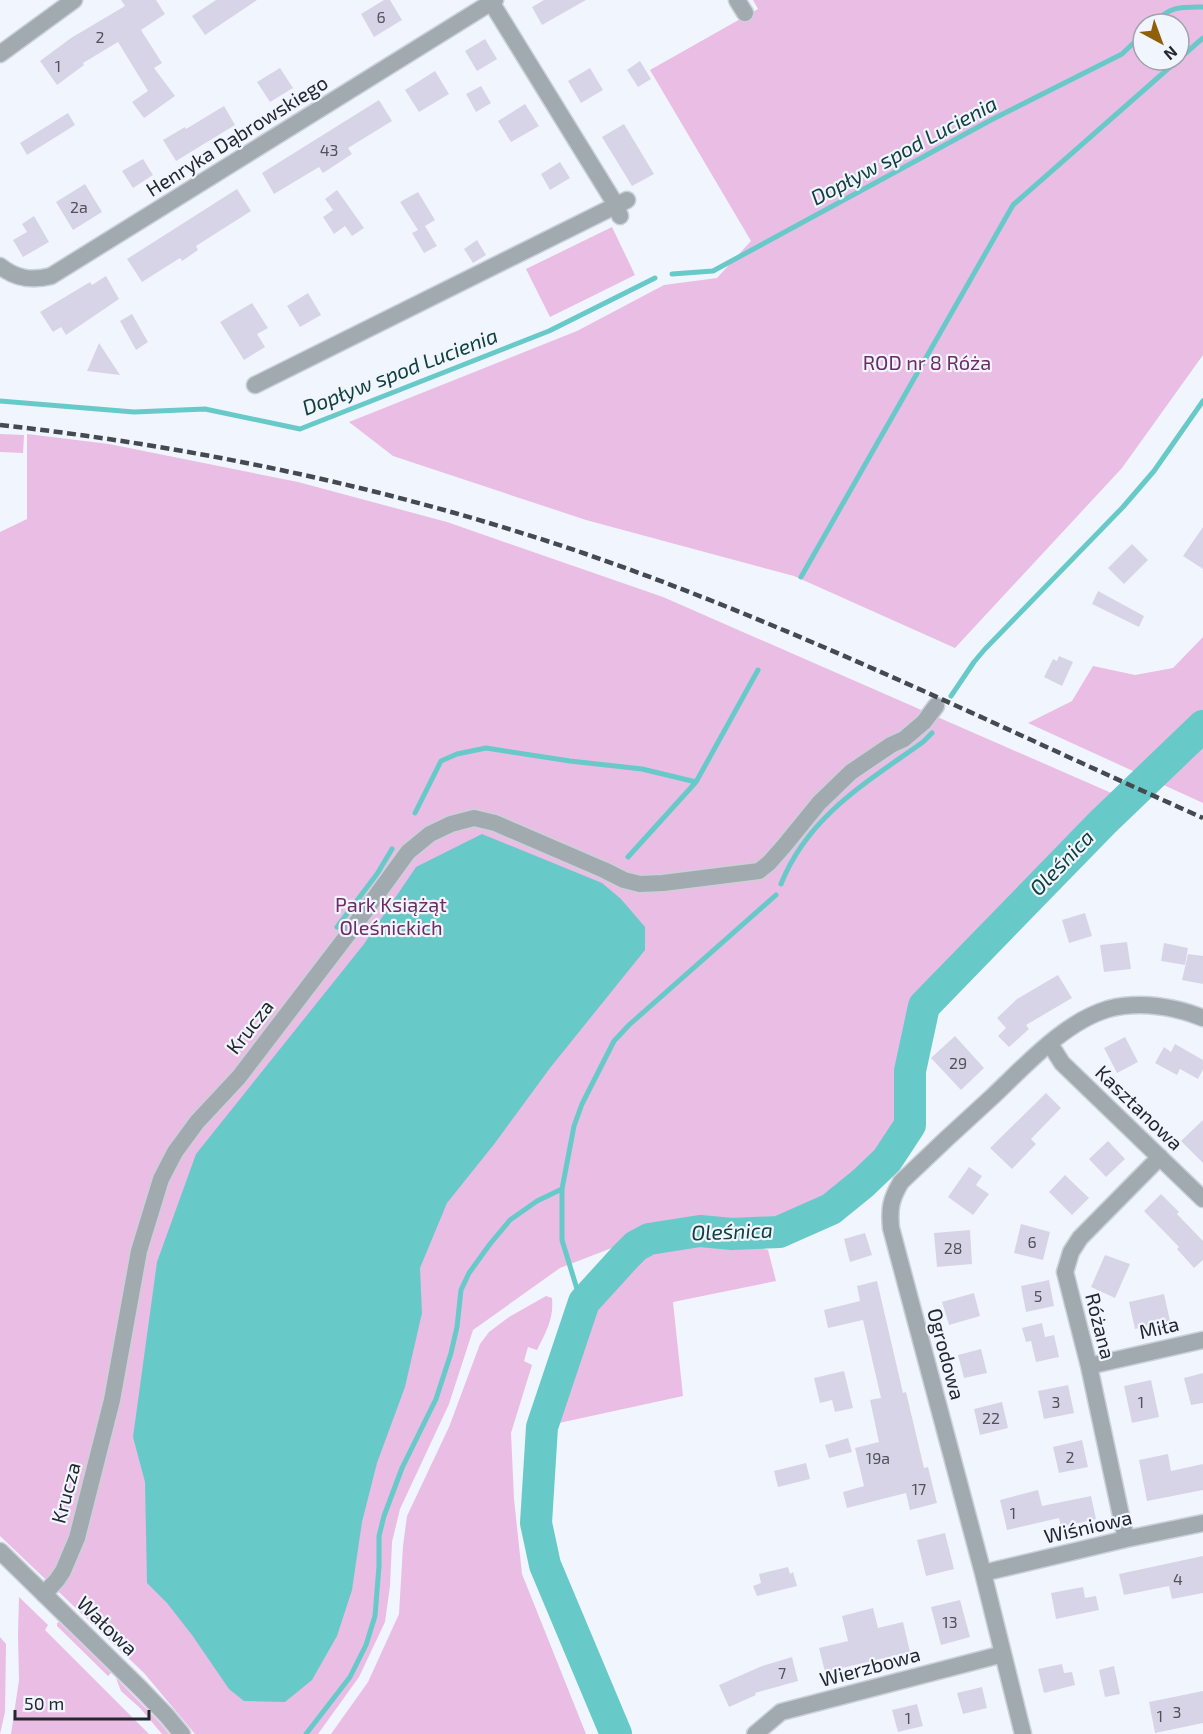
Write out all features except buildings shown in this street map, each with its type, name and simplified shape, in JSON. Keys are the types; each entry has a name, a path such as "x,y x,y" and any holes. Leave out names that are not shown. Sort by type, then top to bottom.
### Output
{"street":[{"path":"0,54 74,0"},
{"name":"Henryka Dąbrowskiego","path":"0,267 12,275 30,280 51,276 493,1 621,207 255,385"},
{"name":"Krucza","path":"44,1594 63,1571 76,1538 112,1400 139,1251 161,1179 175,1152 197,1122 239,1077 408,852 430,834 452,824 474,818 495,823 624,880 640,884 759,871 784,846 819,803 851,772 904,739 924,722 936,706"},
{"name":"Ogrodowa","path":"1023,1734 983,1573 891,1228 889,1211 893,1195 901,1182 1050,1044 1083,1020 1109,1009 1155,1005 1203,1018"},
{"name":"Kasztanowa","path":"1050,1044 1062,1063 1203,1199"},
{"name":"Różana","path":"1126,1539 1089,1366 1065,1272 1071,1252 1080,1238 1160,1157"},
{"name":"Miła","path":"1089,1366 1203,1340"},
{"name":"Wiśniowa","path":"983,1573 1203,1523"},
{"name":"Wałowa","path":"0,1551 167,1716 182,1734"},
{"name":"Wierzbowa","path":"755,1734 781,1712 1003,1654"}],"green space":[{"name":"ROD nr 8 Róża","path":"753,0 1203,0 1203,355 1122,468 955,648 794,576 586,520 393,456 349,422 577,331 664,285 717,278 751,241 650,70 758,9"},
{"path":"612,227 635,275 550,317 526,269"},
{"path":"0,434 24,435 23,453 0,452"},
{"name":"Park Książąt Oleśnickich","path":"27,434 109,444 298,482 447,522 663,597 1116,795 914,1005 897,1128 851,1183 805,1214 767,1224 709,1226 648,1234 560,1268 473,1330 449,1404 400,1509 392,1542 390,1586 385,1622 359,1677 318,1734 195,1734 144,1673 0,1536 0,532 27,519"},
{"path":"1203,637 1203,803 1028,723 1072,701 1093,666 1135,675 1173,668"},
{"path":"709,1243 759,1247 768,1250 776,1281 673,1302 683,1396 559,1423 588,1325 602,1295 622,1271 652,1250"},
{"path":"546,1296 552,1298 551,1319 537,1350 528,1347 524,1361 532,1365 511,1433 514,1499 522,1574 586,1734 331,1734 368,1682 399,1614 407,1516 449,1427 480,1344 489,1332 509,1317"},
{"path":"19,1597 48,1625 45,1630 149,1734 11,1734 19,1680"},
{"path":"59,1622 111,1673 108,1676 57,1626"},
{"path":"0,1637 6,1644 5,1712 0,1734"},
{"path":"116,1678 169,1734 162,1734 140,1708 121,1691"}],"water":[{"path":"482,834 602,883 621,899 645,927 645,950 550,1068 447,1203 420,1268 422,1313 405,1387 377,1463 362,1522 352,1590 337,1636 312,1680 285,1702 244,1701 229,1689 192,1635 167,1603 147,1583 145,1482 133,1437 157,1262 196,1154 364,944 416,867"}],"waterway":[{"name":"Dopływ spod Lucienia","path":"1168,12 1187,7 1203,7"},
{"path":"1191,48 1203,38"},
{"name":"Dopływ spod Lucienia","path":"672,274 713,271 991,120 1122,54 1131,45"},
{"path":"801,577 1013,205 1164,72"},
{"name":"Dopływ spod Lucienia","path":"0,401 134,412 205,409 300,429 549,331 655,278"},
{"path":"951,696 985,649 1123,507 1154,471 1203,401"},
{"path":"628,857 696,782 758,670"},
{"name":"Oleśnica","path":"616,1734 545,1565 536,1523 542,1427 584,1302 636,1246 649,1239 700,1231 732,1234 779,1232 831,1209 863,1183 887,1160 910,1125 910,1071 924,1006 1102,823 1203,726"},
{"path":"781,884 793,860 823,820 841,802 932,733"},
{"path":"415,813 441,761 457,754 486,748 642,769 696,782"},
{"path":"337,927 377,874 392,849"},
{"path":"584,1302 577,1289 562,1240 562,1189 574,1126 582,1104 614,1041 629,1025 776,895"},
{"path":"306,1734 350,1677 366,1645 375,1616 379,1536 384,1516 402,1468 436,1399 457,1327 461,1290 469,1273 510,1220 537,1201 562,1189"}],"railway":[{"path":"0,425 149,445 296,473 442,510 586,554 743,613 897,679 1203,818"}]}
